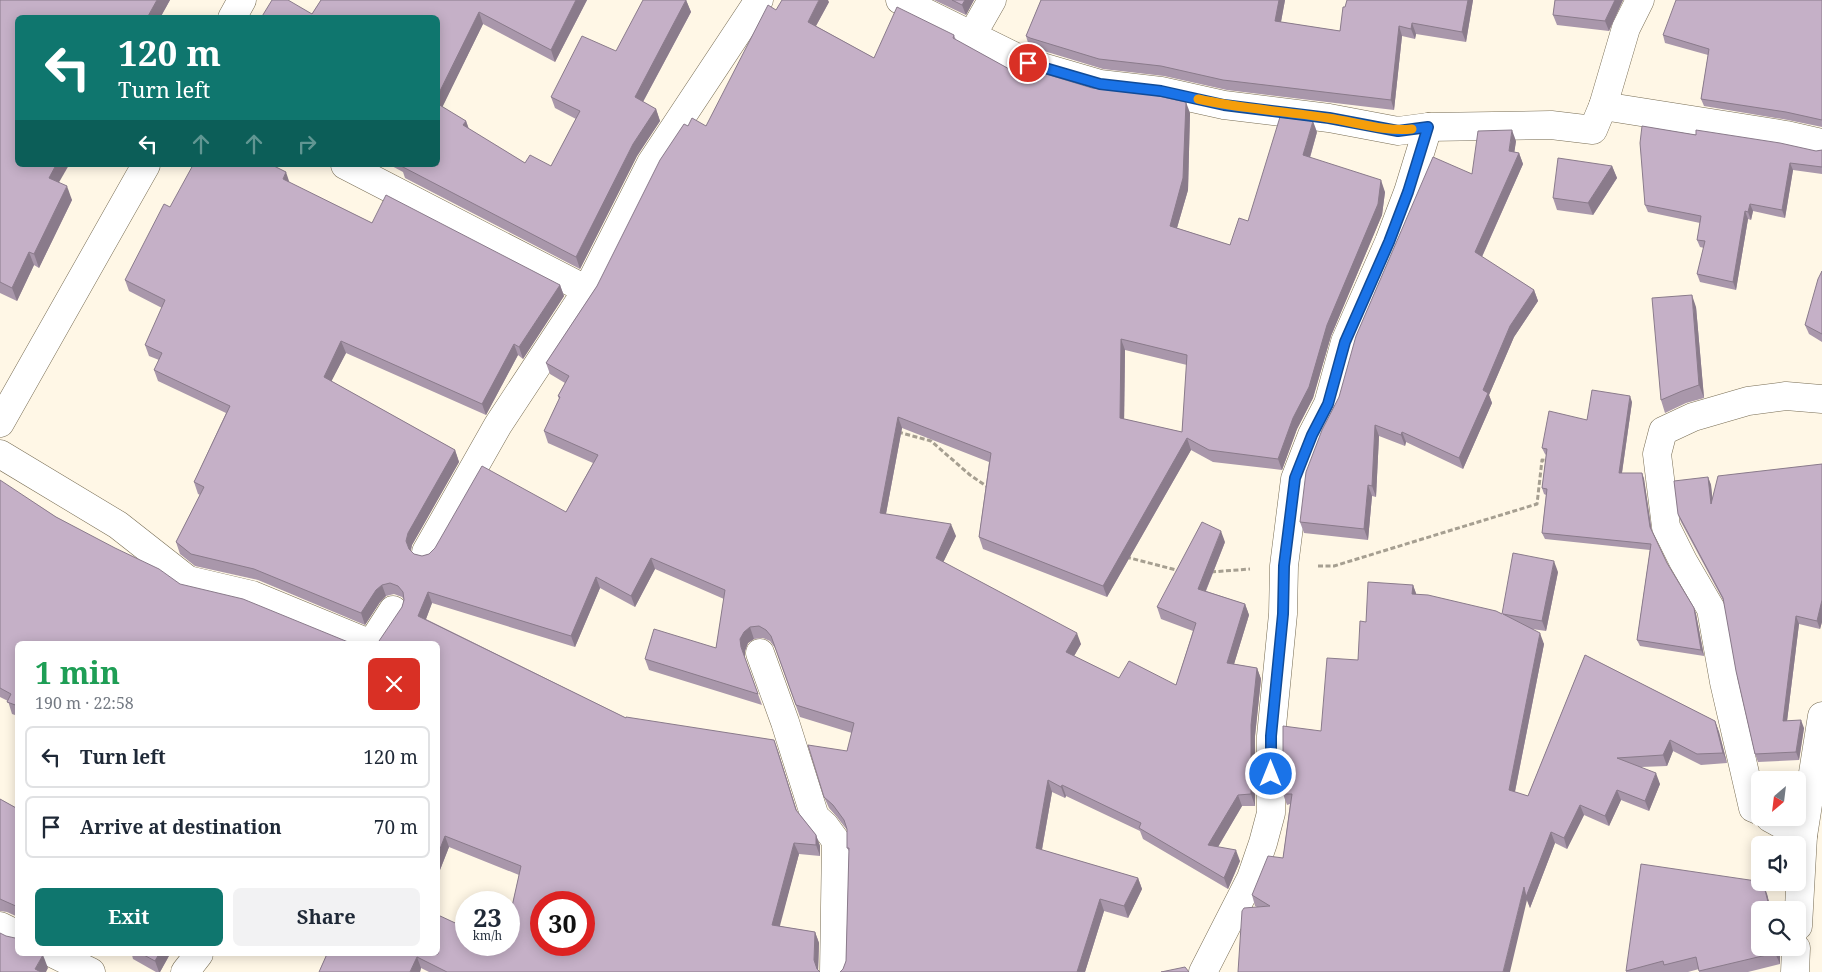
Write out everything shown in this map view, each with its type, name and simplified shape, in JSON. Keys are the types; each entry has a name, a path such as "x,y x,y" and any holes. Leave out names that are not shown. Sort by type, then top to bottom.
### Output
{"street":[{"path":"234,15 242,0"},
{"path":"426,552 498,425 586,290 651,163 759,0"},
{"path":"900,0 1028,63 1100,84 1161,91 1224,105 1329,118 1398,131 1428,127 1551,125 1593,130 1603,106 1626,28 1640,0"},
{"path":"972,35 992,0"},
{"path":"1603,106 1822,143"},
{"path":"1203,972 1251,878 1271,813 1271,736 1283,614 1284,566 1295,478 1312,435 1328,404 1345,342 1389,242 1408,192 1428,127"},
{"path":"0,423 145,167"},
{"path":"349,167 586,290"},
{"path":"1751,799 1724,682 1711,609 1683,562 1666,527 1657,454 1664,431 1693,417 1748,401 1786,396 1822,398"},
{"path":"0,454 118,525 188,580 252,594 364,641"},
{"path":"373,641 393,610"},
{"path":"760,653 786,722 815,817 825,826 836,841 834,972"},
{"path":"1785,826 1803,836 1822,716"},
{"path":"0,926 15,934"},
{"path":"58,956 91,972"},
{"path":"185,972 197,956"},
{"path":"1795,972 1796,956"}],"path":[{"path":"892,431 931,441 970,475 994,492"},
{"path":"1207,572 1284,566 1334,566 1537,504 1542,460 1551,462"},
{"path":"1122,556 1188,573"}],"building":[{"path":"0,0 157,0 149,15 15,15 15,167 55,167 49,178 67,186 34,254 29,252 12,288 0,282"},
{"path":"272,0 288,0 312,14 321,0 576,0 551,50 479,12 440,91 440,15 263,15"},
{"path":"643,0 686,0 635,97 656,109 633,144 576,257 403,167 440,167 440,105 466,121 463,125 525,163 530,155 551,166 580,111 551,97 582,36 616,51"},
{"path":"782,0 819,0 808,22 874,58 897,7 954,35 953,38 1011,70 1013,64 1092,88 1154,95 1186,102 1183,178 1170,226 1230,245 1239,218 1248,221 1280,117 1313,121 1303,155 1381,180 1378,204 1327,325 1309,387 1293,418 1278,459 1209,450 1187,438 1103,586 979,537 991,453 898,417 880,513 951,524 936,558 1077,633 1066,652 1119,678 1129,661 1176,685 1196,623 1157,607 1202,522 1221,531 1198,589 1245,604 1227,663 1257,668 1251,725 1251,794 1238,795 1208,845 1236,850 1224,878 1139,828 1141,823 1048,780 1036,848 1138,878 1124,906 1100,899 1077,972 840,972 846,961 849,848 847,848 847,829 844,820 833,805 824,797 808,745 847,751 854,723 796,705 771,636 759,626 750,627 740,639 741,647 758,694 645,659 654,629 716,648 725,590 651,558 631,596 596,577 571,636 428,592 418,616 626,718 774,740 796,810 816,835 816,845 794,843 772,925 815,932 814,960 820,972 447,972 417,957 410,972 319,972 326,956 440,956 440,916 455,923 455,956 520,956 520,891 515,891 521,866 445,836 440,849 440,641 379,641 402,607 404,600 403,592 398,586 390,583 382,585 376,590 361,613 254,569 191,554 176,542 204,487 194,482 230,406 154,370 162,353 145,345 165,300 125,280 164,204 170,207 192,167 276,167 286,172 283,179 372,223 386,195 560,285 519,347 514,344 482,404 341,341 324,377 455,450 408,533 406,541 409,549 414,554 422,556 429,554 435,548 482,466 566,512 598,455 544,431 560,397 558,396 569,376 546,363 597,286 660,160 684,124 688,126 692,118 706,126 768,5 776,10","holes":["1121,339 1187,355 1182,432 1120,418"]},
{"path":"952,0 965,0 962,5"},
{"path":"1041,0 1279,0 1275,21 1340,31 1343,7 1345,7 1347,0 1468,0 1462,32 1412,23 1411,29 1399,26 1391,100 1223,80 1161,66 1099,59 1026,36"},
{"path":"1555,0 1615,0 1605,21 1553,15"},
{"path":"1676,0 1822,0 1822,120 1786,112 1701,99 1709,49 1663,35"},
{"path":"1642,126 1696,135 1696,130 1780,143 1816,151 1822,150 1822,167 1790,163 1782,210 1750,204 1748,212 1745,211 1733,282 1697,274 1705,241 1697,240 1701,216 1645,205 1640,143"},
{"path":"1512,130 1509,151 1519,153 1475,252 1534,290 1510,326 1483,390 1488,393 1459,458 1402,432 1401,435 1375,425 1372,486 1368,485 1364,529 1300,522 1306,472 1322,430 1339,397 1356,336 1433,157 1472,174 1478,131"},
{"path":"1558,158 1612,166 1588,203 1553,198"},
{"path":"1822,271 1822,334 1805,325"},
{"path":"1692,295 1699,385 1661,400 1652,298"},
{"path":"1592,390 1630,396 1619,473 1642,473 1650,527 1667,563 1694,608 1701,650 1637,640 1651,544 1542,533 1547,489 1542,488 1547,449 1542,448 1549,411 1587,420"},
{"path":"1822,464 1822,600 1817,621 1796,616 1783,721 1801,720 1796,752 1755,754 1736,671 1723,598 1678,514 1674,481 1708,477 1711,504 1718,476"},
{"path":"0,480 56,517 159,569 180,584 243,599 346,641 15,641 15,705 7,702 11,694 0,688"},
{"path":"1513,553 1554,561 1542,621 1503,614 1540,633 1509,790 1528,796 1585,655 1715,721 1723,753 1697,754 1670,740 1663,755 1617,758 1656,773 1645,801 1617,790 1605,816 1580,805 1564,838 1551,832 1526,897 1524,887 1503,972 1238,972 1242,911 1244,908 1270,906 1252,895 1268,856 1283,858 1292,794 1283,794 1283,726 1321,731 1327,658 1358,660 1360,621 1366,622 1368,582 1413,585 1412,594 1428,595 1502,614"},
{"path":"0,799 15,807 15,906 0,899"},
{"path":"1641,864 1751,880 1751,891 1765,891 1768,901 1751,901 1751,956 1762,956 1699,971 1696,957 1664,965 1663,961 1626,971"},
{"path":"0,933 15,938 15,956 42,956 35,969 41,972 0,972"},
{"path":"146,956 158,956 155,961"},
{"path":"1185,967 1189,972 1161,972"}],"slow traffic":[{"path":"1198,99 1224,105 1329,118 1398,131 1412,129"}],"route":[{"path":"1028,63 1100,84 1161,91 1224,105 1329,118 1398,131 1428,127 1408,192 1389,242 1345,342 1328,404 1312,435 1295,478 1284,566 1283,614 1271,736 1271,774"}]}
